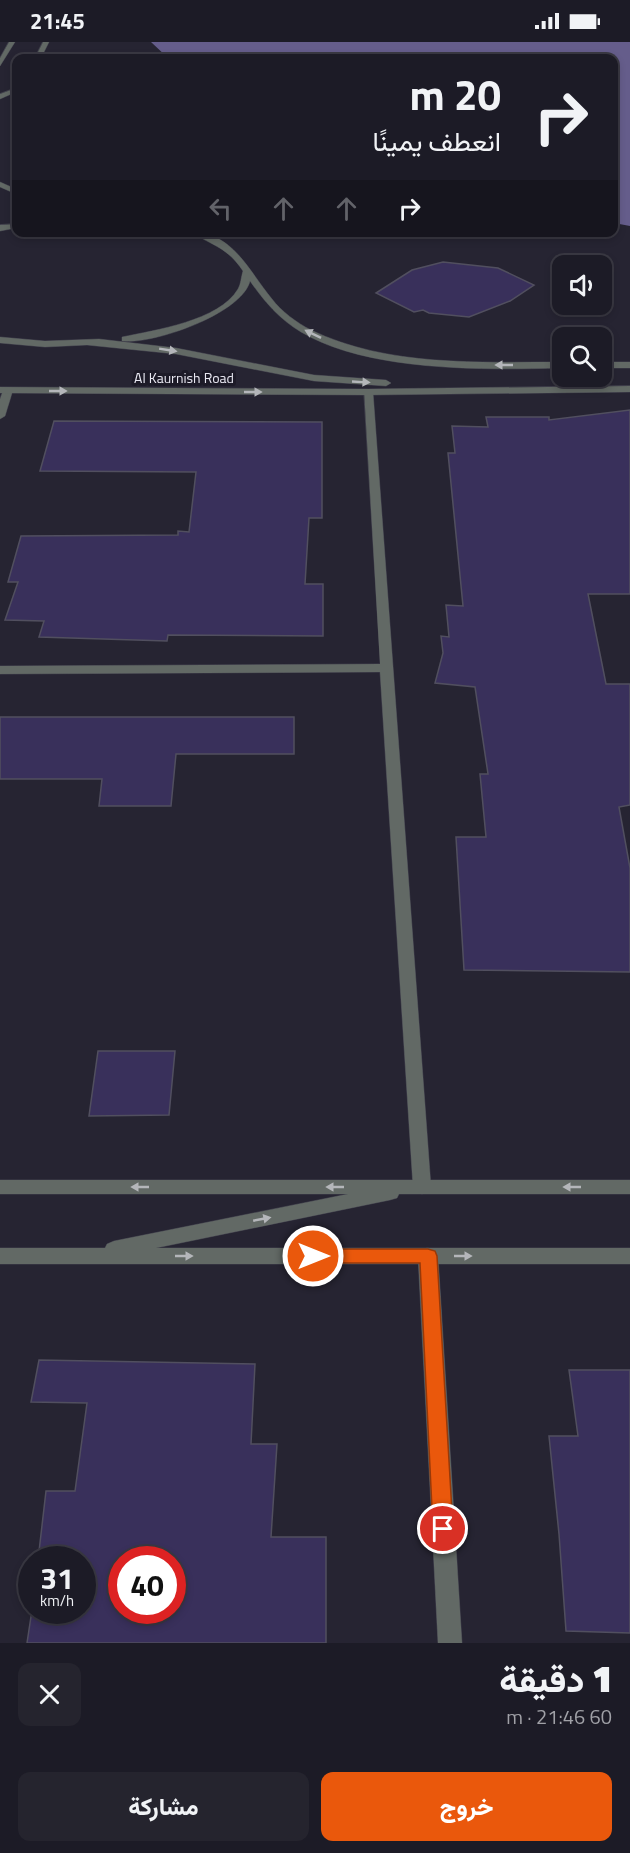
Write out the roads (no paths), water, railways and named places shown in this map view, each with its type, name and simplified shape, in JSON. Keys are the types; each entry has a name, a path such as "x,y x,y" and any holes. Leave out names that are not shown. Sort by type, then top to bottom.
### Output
{"street":[{"path":"0,64 12,42"},
{"path":"208,237 237,254 277,310 288,320 346,347 401,359 430,362 552,365"},
{"path":"0,348 89,343 143,336 189,324 223,308 243,290 247,271"},
{"path":"0,340 45,344"},
{"path":"89,343 176,351 314,378 540,389 630,389"},
{"path":"612,365 630,365"},
{"name":"Al Kaurnish Road","path":"4,390 368,392 540,389"},
{"path":"0,416 4,390"},
{"path":"368,392 422,1187"},
{"path":"0,670 387,668"},
{"path":"0,1187 630,1187"},
{"path":"81,1256 422,1187"},
{"path":"0,1256 630,1256"},
{"path":"428,1256 450,1643"}]}
